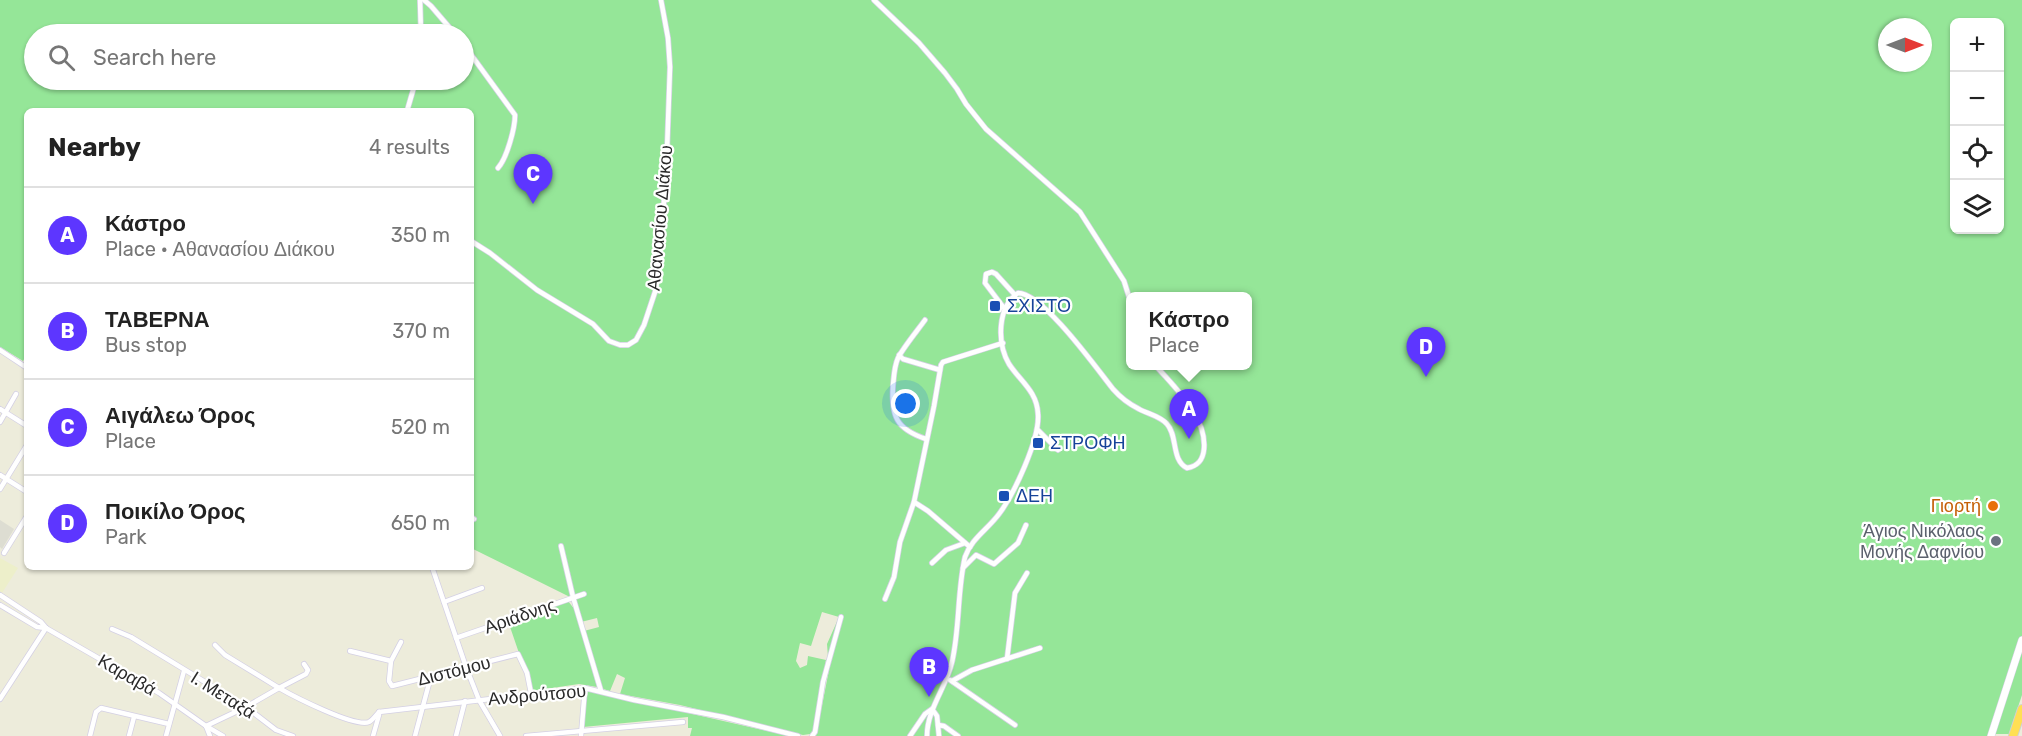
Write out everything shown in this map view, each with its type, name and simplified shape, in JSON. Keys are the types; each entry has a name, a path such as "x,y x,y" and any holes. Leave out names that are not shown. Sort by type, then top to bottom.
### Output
{"highway":[{"path":"2013,736 2022,710"}],"street":[{"path":"421,24 422,0"},
{"path":"422,0 445,24"},
{"name":"Αθανασίου Διάκου","path":"474,243 537,290 593,324 609,341 628,345 636,340 645,325 656,289 666,179 670,67 668,38 661,0"},
{"path":"874,0 932,58 986,129 1080,212 1124,281 1128,292"},
{"path":"474,59 514,115 514,124 504,158 498,168"},
{"path":"408,108 413,90"},
{"path":"1004,308 985,283 986,274 992,272 996,274 1015,295"},
{"path":"932,563 946,550 968,545 996,518 1011,496 1038,430 1036,400 1026,383 1010,365 1003,343 1001,325 1004,308 1015,295 1024,294 1033,299 1075,340 1122,398 1167,423 1173,433 1180,462 1187,468 1195,466 1202,459 1204,445 1198,422 1185,400 1159,370"},
{"path":"925,320 899,355 895,367 893,414 897,421 926,439"},
{"path":"885,599 892,583 900,542 914,502 943,362 1003,343"},
{"path":"0,350 24,363"},
{"path":"899,355 903,359 940,370"},
{"path":"0,422 16,394"},
{"path":"0,409 24,424"},
{"path":"1038,430 1058,450"},
{"path":"0,489 24,451"},
{"path":"0,475 24,490"},
{"path":"914,502 968,545"},
{"path":"4,553 24,521"},
{"path":"963,568 976,555 994,564 1018,543 1026,525"},
{"path":"927,736 932,709 950,680 956,645 963,568 968,545"},
{"path":"561,546 573,597 601,692"},
{"path":"433,570 479,700 500,736"},
{"path":"1006,659 1015,593 1027,573"},
{"path":"444,602 482,588"},
{"name":"Αριάδνης","path":"456,638 584,594"},
{"name":"Καραβά","path":"0,595 41,622 46,628 174,703 223,736"},
{"name":"Καραβά","path":"0,605 38,627 46,628"},
{"path":"812,736 833,643 842,617"},
{"path":"0,699 46,628"},
{"name":"Ι. Μεταξά","path":"112,629 131,637 158,655 176,663 184,671 246,708 276,730 292,736"},
{"path":"1991,736 2022,640"},
{"path":"350,651 391,662 401,642"},
{"path":"215,645 225,655 279,688"},
{"path":"950,680 1040,648"},
{"name":"Διστόμου","path":"391,662 388,680 394,686 518,654 527,673 531,693"},
{"path":"210,736 206,726 246,708 306,674 308,670 304,664"},
{"path":"166,736 184,671"},
{"path":"415,736 431,676"},
{"path":"950,680 1015,725"},
{"name":"Ανδρούτσου","path":"279,688 303,702 362,723 370,722 379,712 585,688 723,717 798,736"},
{"path":"581,733 585,688"},
{"path":"456,736 465,701"},
{"path":"90,736 98,709 134,717 138,715 169,724"},
{"path":"932,709 937,716 939,736"},
{"path":"910,736 925,714 932,709"},
{"path":"373,736 379,712"},
{"path":"129,736 134,717"},
{"path":"526,736 581,733 683,722"},
{"path":"938,725 944,726 958,736"}],"shaded area":[{"path":"0,520 14,529 2,549 0,547"},
{"path":"0,558 18,568 2,593 0,592"}],"green space":[{"path":"0,0 2022,0 2022,695 2009,734 1992,734 1991,736 816,736 829,670 827,644 839,617 822,612 811,646 800,643 796,661 800,668 807,665 808,656 826,660 813,730 810,734 803,735 680,705 620,694 625,678 617,674 610,691 603,689 584,631 599,627 597,618 581,622 574,599 474,549 474,108 24,108 23,361 0,347"},
{"path":"568,601 575,610 597,687 579,684 532,691 508,621"},
{"path":"587,690 789,736 690,736 692,728 688,728 688,717 583,727"}],"place":[{"name":"Αιγάλεω Όρος","path":"533,204"},
{"name":"ΣΧΙΣΤΟ","path":"995,306"},
{"name":"Ποικίλο Όρος","path":"1426,377"},
{"name":"Κάστρο","path":"1189,439"},
{"name":"ΣΤΡΟΦΗ","path":"1038,443"},
{"name":"ΔΕΗ","path":"1004,496"},
{"name":"Γιορτή","path":"1993,506"},
{"name":"Άγιος Νικόλαος Μονής Δαφνίου","path":"1996,541"},
{"name":"ΤΑΒΕΡΝΑ","path":"929,697"}]}
